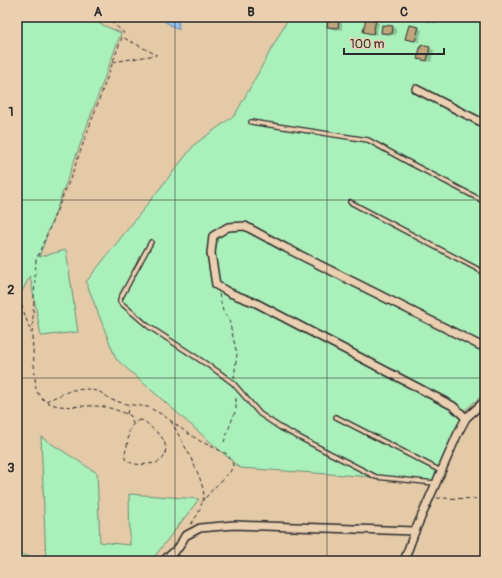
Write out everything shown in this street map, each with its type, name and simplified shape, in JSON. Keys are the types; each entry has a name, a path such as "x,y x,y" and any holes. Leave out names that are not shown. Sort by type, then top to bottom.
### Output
{"street":[{"path":"416,89 485,124"},
{"path":"466,418 453,406 256,303 230,293 216,285 211,253 213,236 228,227 245,226 485,348"},
{"path":"404,561 414,531 466,418 485,401"},
{"path":"166,559 179,547 185,536 200,528 234,525 414,531"},
{"path":"166,559 179,561"}],"lane":[{"path":"251,122 368,140 485,202"},
{"path":"350,202 485,273"},
{"path":"151,242 120,299 120,302 148,326 217,370 233,383 260,414 281,428 376,478 435,483"},
{"path":"336,417 441,471"}],"path":[{"path":"106,17 124,33 71,177 36,260 32,336 36,390 45,401 58,406 96,406 127,414 131,416 133,424 129,430 127,446 124,452 125,459 129,463 135,465 156,463 163,459 166,453 163,438 143,420 139,420 133,424"},
{"path":"113,62 157,54 122,37"},
{"path":"218,286 223,311 229,320 237,354 232,386 236,392 236,409 224,442"},
{"path":"17,292 32,336"},
{"path":"45,401 72,390 84,389 100,392 112,400 152,409 200,441 228,455 232,460 233,466 230,473 202,502"},
{"path":"127,414 130,405"},
{"path":"171,421 202,482 205,496 198,514 188,528 185,536"},
{"path":"429,498 485,499"}],"green space":[{"path":"17,17 84,17 121,33 39,257 66,250 78,332 41,336 30,276 17,301"},
{"path":"289,17 485,17 485,393 464,411 433,481 240,468 116,359 86,282 195,144 235,115"},
{"path":"41,437 97,473 100,542 130,545 129,494 199,499 151,561 46,561"},
{"path":"17,553 44,561 17,561"}],"water":[{"path":"157,17 176,17 178,20 179,30"}],"building":[{"path":"425,17 435,17 434,22 424,20"},
{"path":"366,18 376,20 373,34 363,32"},
{"path":"328,19 339,20 338,28 327,27"},
{"path":"382,25 393,26 392,34 381,33"},
{"path":"409,25 419,27 415,41 405,39"},
{"path":"421,45 430,47 427,61 417,59"}]}
